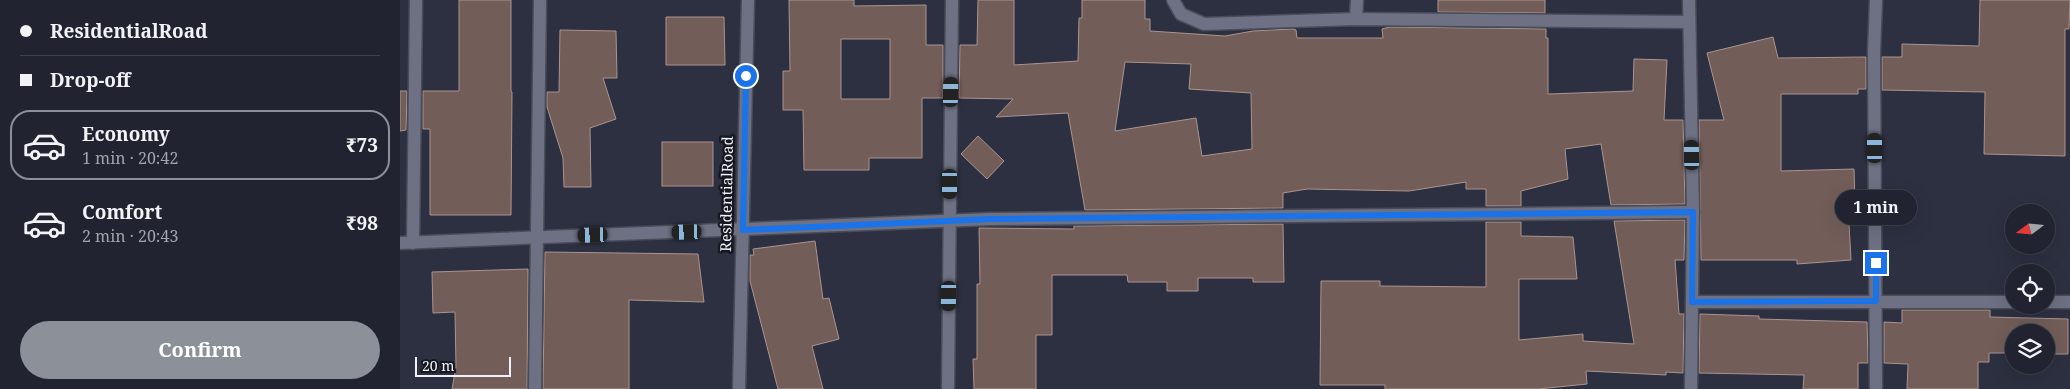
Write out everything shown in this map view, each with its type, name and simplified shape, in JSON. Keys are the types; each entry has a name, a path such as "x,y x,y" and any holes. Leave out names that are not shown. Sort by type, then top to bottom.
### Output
{"street":[{"path":"416,0 406,243 950,221 1693,212"},
{"path":"535,389 540,0"},
{"name":"ResidentialRoad","path":"739,389 748,0"},
{"path":"948,389 952,0"},
{"path":"1173,0 1181,14 1204,24 1356,19 1689,22"},
{"path":"1356,19 1357,0"},
{"path":"1689,0 1693,212 1691,389"},
{"path":"1876,0 1874,52 1876,389"},
{"path":"1692,302 2005,302"},
{"path":"2055,302 2070,302"}],"building":[{"path":"459,0 511,0 511,215 430,215 430,129 423,129 423,91 459,91"},
{"path":"789,0 854,0 854,6 926,5 926,45 943,45 943,98 922,98 922,158 869,158 869,170 804,170 803,110 783,110 783,71 790,71","holes":["841,39 890,39 890,99 841,99"]},
{"path":"978,0 1014,0 1014,65 1078,61 1079,18 1082,18 1082,0 1145,0 1145,19 1150,19 1150,31 1225,36 1253,31 1293,29 1296,30 1297,38 1383,38 1382,29 1390,27 1546,29 1546,38 1548,38 1548,94 1633,91 1634,59 1667,60 1664,120 1683,120 1685,204 1611,205 1601,144 1565,149 1568,179 1521,191 1521,206 1486,206 1486,189 1466,189 1466,182 1409,191 1307,189 1283,193 1283,208 1085,210 1068,113 996,117 1013,99 959,98 960,45 977,45","holes":["1125,62 1191,64 1189,89 1251,93 1252,149 1202,156 1196,118 1115,131"]},
{"path":"1438,0 1545,0 1545,13 1438,12"},
{"path":"1980,0 2070,0 2069,29 2065,29 2065,156 1984,154 1985,92 1882,90 1882,57 1902,57 1902,44 1979,46"},
{"path":"666,17 724,17 725,65 666,65"},
{"path":"560,30 616,31 617,78 603,78 616,119 590,128 591,187 564,187 563,158 547,107 547,92 559,92"},
{"path":"1773,37 1778,58 1866,57 1866,89 1858,89 1858,94 1781,94 1781,171 1854,169 1855,205 1848,205 1851,260 1797,264 1797,260 1701,260 1699,120 1724,120 1707,53"},
{"path":"400,91 407,91 406,130 400,131"},
{"path":"978,136 1004,161 987,179 961,154"},
{"path":"662,142 713,142 713,186 662,186"},
{"path":"1685,220 1684,260 1675,260 1679,314 1684,314 1683,373 1666,372 1666,375 1586,371 1587,384 1538,389 1385,389 1385,385 1320,385 1321,281 1380,281 1380,286 1486,287 1486,222 1521,222 1521,236 1573,237 1577,279 1519,279 1519,340 1583,334 1583,341 1634,344 1614,221"},
{"path":"1283,224 1284,282 1253,282 1253,278 1198,278 1198,291 1167,291 1167,282 1128,282 1127,275 1052,275 1052,335 1036,335 1036,389 974,389 973,359 977,359 977,284 980,284 979,228 1074,229 1074,226"},
{"path":"815,241 823,299 829,298 839,339 812,346 823,389 778,389 750,281 750,255 754,255 753,249"},
{"path":"545,252 698,254 704,302 629,300 629,389 543,389"},
{"path":"528,269 527,389 452,389 456,367 455,312 433,313 432,272"},
{"path":"1902,310 1990,310 1990,317 2068,319 2068,354 2055,354 2055,324 2005,324 2005,353 1989,353 1989,362 1978,362 1978,389 1907,389 1908,364 1884,363 1884,322 1902,323"},
{"path":"1700,314 1759,316 1759,319 1867,322 1868,363 1858,363 1858,389 1803,389 1804,375 1699,373"}],"route":[{"path":"746,76 743,230 990,219 1693,212 1692,302 1876,301 1876,263"}]}
